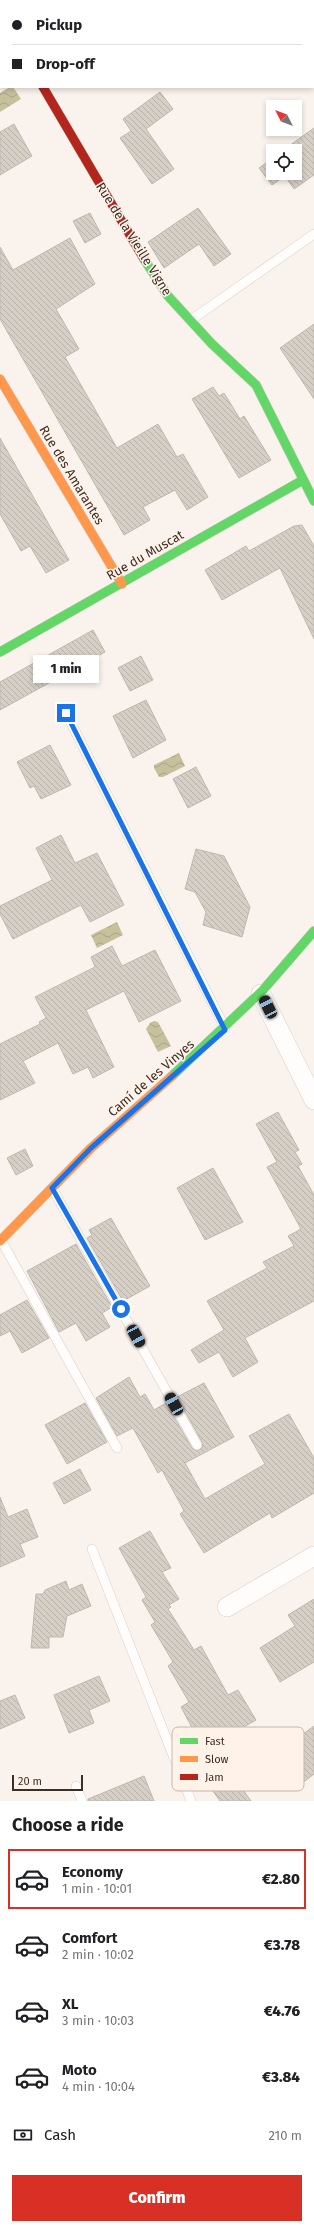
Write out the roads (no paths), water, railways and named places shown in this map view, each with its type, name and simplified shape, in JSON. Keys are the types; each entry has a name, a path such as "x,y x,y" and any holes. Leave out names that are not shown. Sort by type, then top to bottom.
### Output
{"street":[{"name":"Rue de la Vieille Vigne","path":"44,88 136,248 168,296 256,385 314,501"},
{"name":"Rue des Amarantes","path":"0,379 122,584"},
{"name":"Rue du Muscat","path":"0,652 303,480"},
{"name":"Camí de les Vinyes","path":"0,1241 91,1148 225,1030 261,994 299,951 314,931"},
{"path":"261,994 314,1100"},
{"path":"227,1607 314,1556"}],"lane":[{"path":"191,320 314,234"},
{"path":"303,480 314,472"},
{"path":"66,713 225,1030"},
{"path":"52,1188 197,1445"},
{"path":"0,1241 117,1448"},
{"path":"92,1549 172,1753"},
{"path":"76,1786 82,1801"},
{"path":"187,1791 191,1801"}],"water":[{"path":"8,88 14,88 21,99 0,112 0,93"},
{"path":"179,753 185,766 163,777 159,777 154,765"},
{"path":"117,922 123,935 97,948 91,935"},
{"path":"154,1021 158,1022 171,1046 158,1052 146,1029 150,1023"}]}
